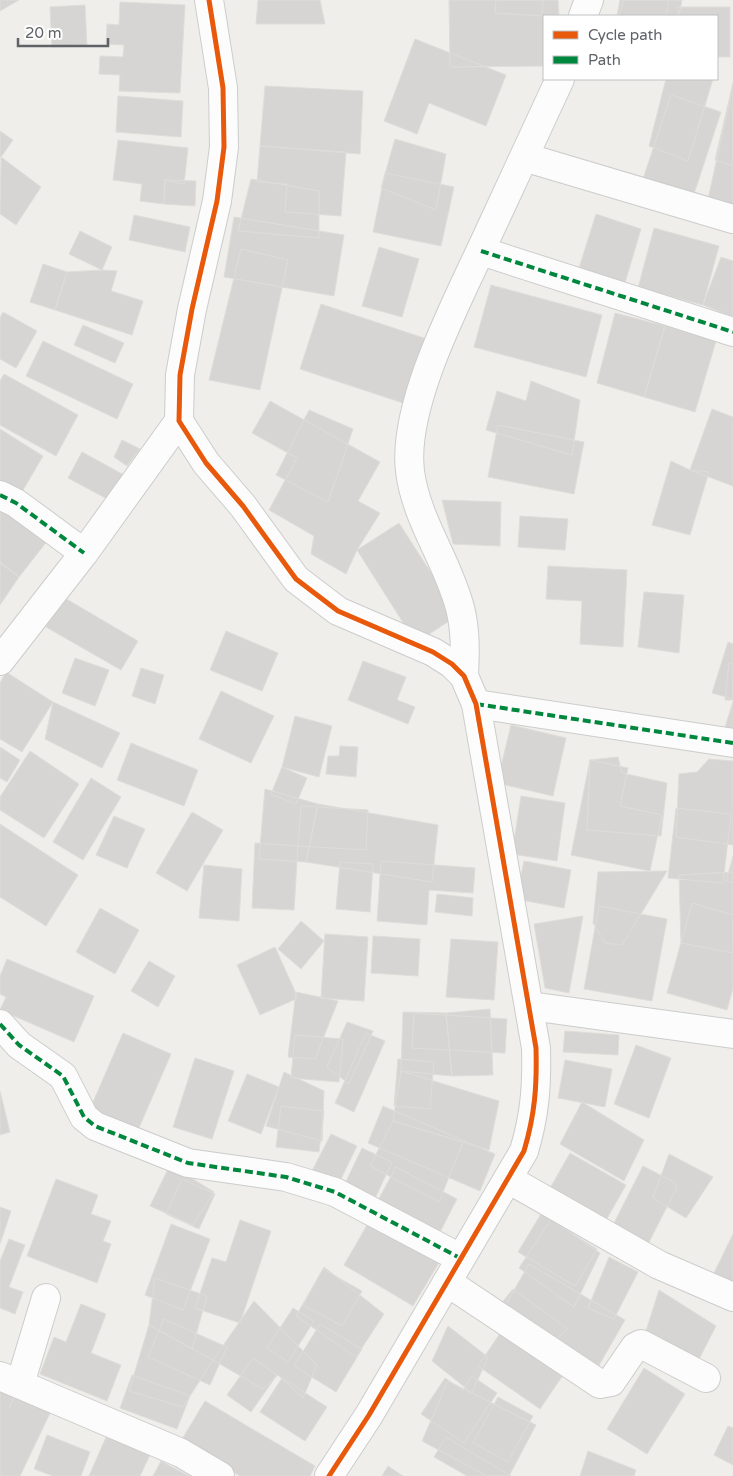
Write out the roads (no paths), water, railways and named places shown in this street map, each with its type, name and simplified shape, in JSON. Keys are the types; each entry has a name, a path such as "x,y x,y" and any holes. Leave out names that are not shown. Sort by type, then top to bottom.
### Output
{"street":[{"path":"209,0 223,88 224,147 217,202 182,366 178,402 179,420 185,434 206,463 243,506 296,579 338,611 432,652 452,664 464,676 476,704 536,1048 537,1087 534,1119 524,1151 369,1415 329,1476"},
{"path":"583,15 589,0"},
{"path":"464,676 465,628 460,607 415,496 410,470 410,443 419,399 442,333 560,80"},
{"path":"524,156 733,219"},
{"path":"481,250 733,332"},
{"path":"0,661 84,553 179,420"},
{"path":"0,495 16,503 84,553"},
{"path":"476,704 733,743"},
{"path":"530,1006 733,1034"},
{"path":"0,1024 19,1045 63,1076 84,1117 95,1126 188,1163 286,1177 335,1192 460,1258"},
{"path":"508,1179 659,1265 733,1297"},
{"path":"447,1282 600,1384 611,1382 636,1347 641,1344 706,1378"},
{"path":"46,1298 10,1380 181,1453 220,1476"}]}
